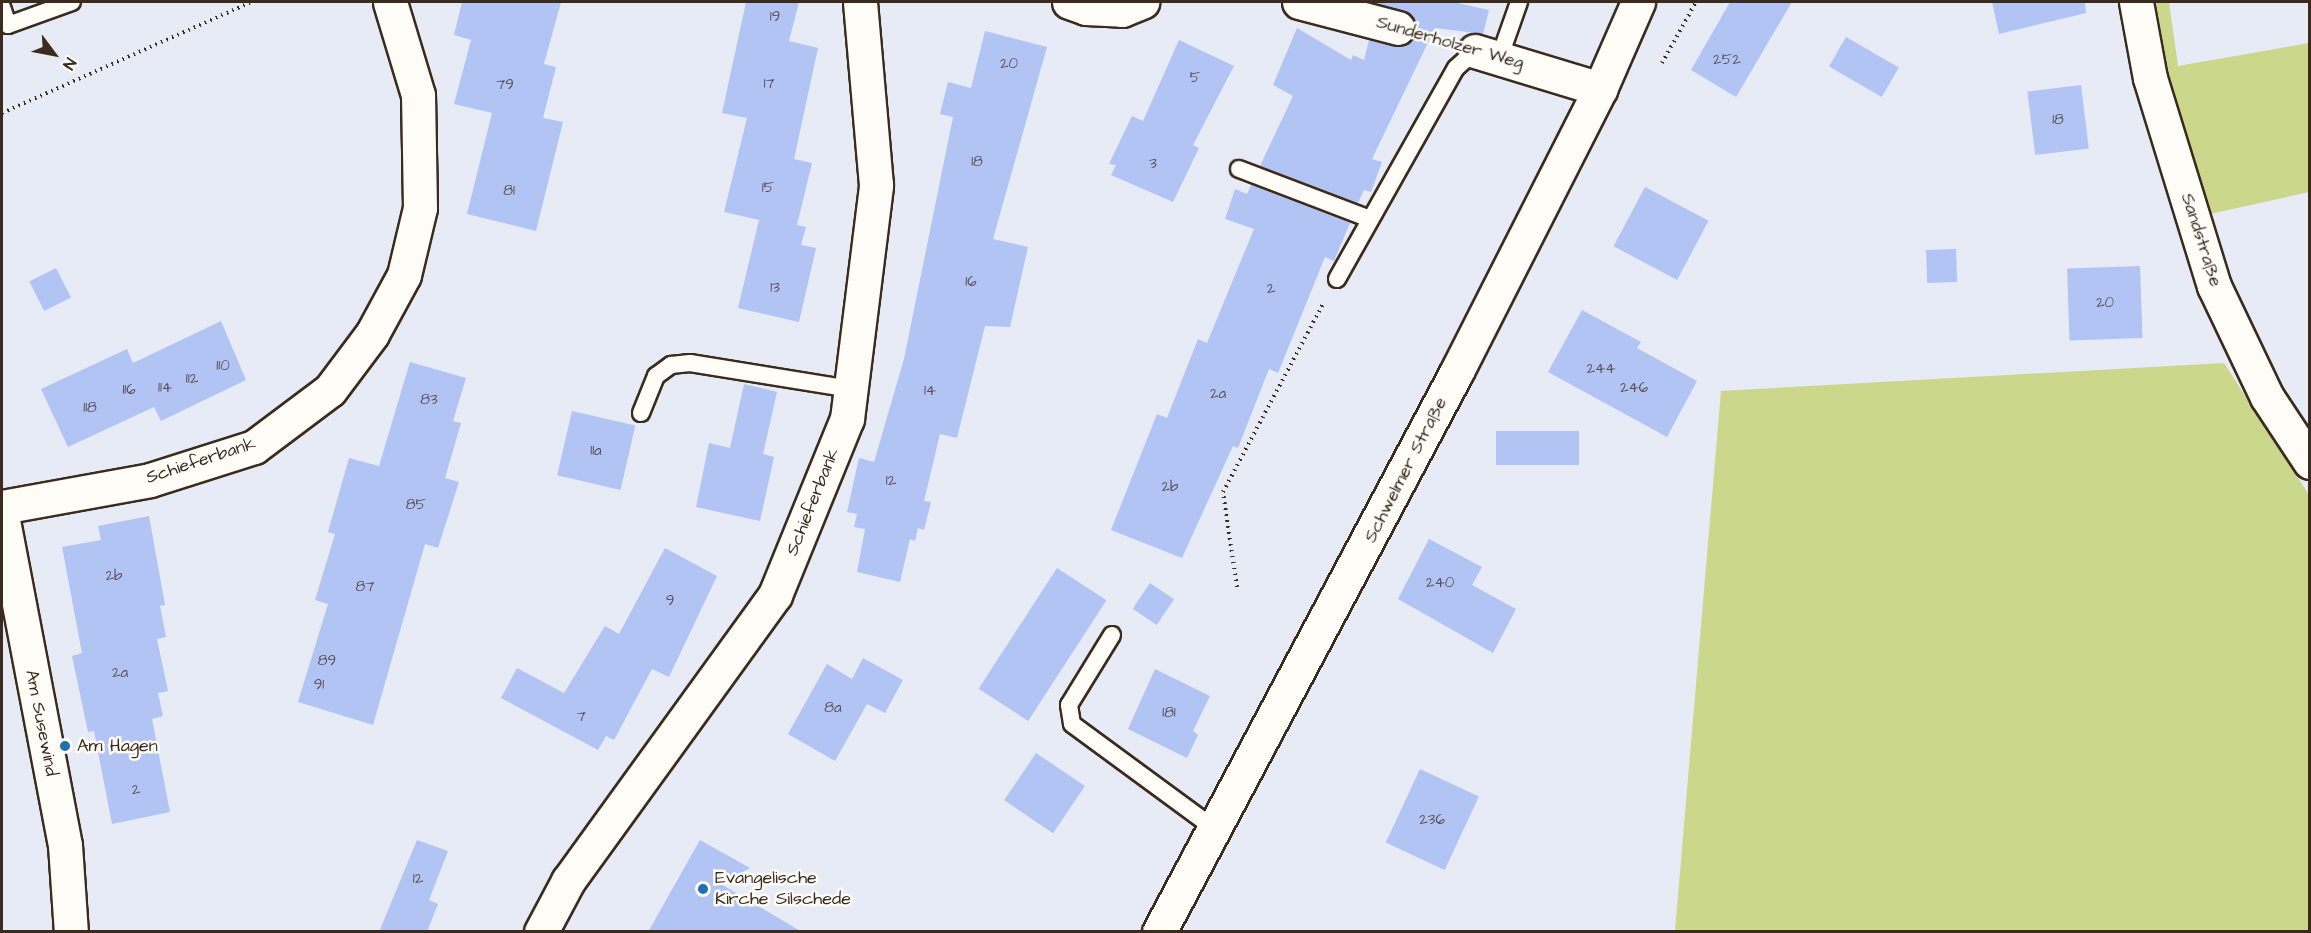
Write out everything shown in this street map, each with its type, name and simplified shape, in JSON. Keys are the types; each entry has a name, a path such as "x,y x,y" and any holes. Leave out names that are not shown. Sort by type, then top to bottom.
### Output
{"street":[{"name":"Schieferbank","path":"2,507 150,480 254,447 330,390 372,334 404,275 420,208 418,95 390,2"},
{"name":"Schieferbank","path":"542,932 568,880 775,596 847,419 876,185 860,2"},
{"path":"1069,2 1086,8 1122,9 1142,2"},
{"name":"Sunderholzer Weg","path":"1299,2 1398,28"},
{"name":"Schwelmer Straße","path":"1159,932 1215,829 1600,89 1638,2"},
{"name":"Sandstraße","path":"2136,2 2150,78 2214,286 2267,397 2310,462"},
{"name":"Sunderholzer Weg","path":"1487,54 1600,89"},
{"name":"Am Susewind","path":"2,515 65,845 71,932"}],"lane":[{"path":"2,7 8,25 72,2"},
{"path":"1337,279 1456,68 1487,54 1519,2"},
{"path":"1239,169 1370,219"},
{"path":"641,413 651,384 671,365 690,363 850,389"},
{"path":"1112,635 1069,705 1072,724 1215,829"}],"path":[{"path":"2,113 251,2"},
{"path":"1662,63 1696,2"},
{"path":"1237,587 1223,492 1337,279"}],"green space":[{"path":"2151,2 2169,2 2178,66 2309,43 2309,192 2210,214 2198,212 2167,93"},
{"path":"2224,363 2309,495 2309,931 1675,931 1721,391"}],"building":[{"path":"462,2 561,2 544,64 556,67 543,118 563,122 536,231 467,214 492,113 454,104 471,40 454,35"},
{"path":"746,2 799,2 789,41 818,48 794,159 812,163 797,225 806,227 801,245 816,248 799,322 738,308 759,220 724,212 747,118 722,113"},
{"path":"1374,2 1453,2 1489,10 1483,34 1435,28 1372,159 1382,162 1371,192 1364,190 1358,203 1260,166 1293,96 1273,85 1297,28 1351,60 1353,55 1364,60 1369,40 1394,46 1412,41 1416,24 1412,15"},
{"path":"1730,2 1792,2 1736,97 1691,70"},
{"path":"1992,2 2085,2 2086,13 1999,34"},
{"path":"985,31 1047,47 993,239 1028,247 1010,327 985,326 957,438 940,434 924,501 931,502 924,530 918,528 915,541 910,539 900,582 857,572 865,529 854,527 857,514 847,512 859,458 874,462 904,359 953,117 940,114 948,82 971,88"},
{"path":"1846,37 1899,68 1882,97 1829,66"},
{"path":"1179,40 1234,66 1193,145 1199,148 1173,202 1111,175 1116,165 1109,164 1132,116 1143,121"},
{"path":"2081,85 2089,149 2035,155 2027,92"},
{"path":"1251,185 1350,223 1334,261 1325,257 1278,373 1269,369 1238,448 1233,446 1182,558 1111,530 1157,414 1167,418 1198,339 1207,343 1254,229 1225,219 1235,189 1247,194"},
{"path":"1645,187 1709,221 1677,280 1614,246"},
{"path":"1956,249 1957,282 1927,283 1926,250"},
{"path":"2140,266 2143,338 2070,341 2067,269"},
{"path":"56,268 71,297 44,311 29,282"},
{"path":"1582,310 1641,342 1637,348 1697,381 1667,437 1548,372"},
{"path":"221,321 246,380 161,421 154,407 68,447 41,389 127,349 133,363"},
{"path":"410,362 466,378 453,421 461,423 445,478 459,482 438,548 425,544 373,725 298,702 328,604 315,600 335,534 328,532 349,458 379,466"},
{"path":"744,384 777,392 763,454 774,457 760,521 696,507 709,443 730,448"},
{"path":"572,411 635,426 620,490 557,475"},
{"path":"1496,431 1579,431 1579,465 1496,465"},
{"path":"149,516 165,605 160,606 166,637 157,639 168,691 158,693 163,716 152,719 170,812 112,824 94,731 88,732 72,656 82,653 62,547 101,540 98,526"},
{"path":"1429,539 1482,567 1472,585 1516,609 1493,653 1398,599"},
{"path":"665,548 717,576 669,677 652,669 614,740 606,736 598,750 501,698 517,668 564,693 605,626 619,634"},
{"path":"1057,568 1106,600 1028,721 979,689"},
{"path":"1150,583 1174,599 1157,625 1133,609"},
{"path":"863,658 903,680 885,713 867,704 835,761 788,734 827,664 852,679"},
{"path":"1155,669 1210,696 1193,731 1198,735 1187,758 1128,729"},
{"path":"1036,753 1085,786 1053,833 1004,800"},
{"path":"1420,769 1479,796 1445,870 1386,842"},
{"path":"417,840 448,851 429,900 438,904 427,932 379,932"},
{"name":"Evangelische Kirche Silschede","path":"700,840 750,868 721,884 802,932 648,932"}],"place":[{"name":"Am Hagen","path":"65,746"},
{"name":"Evangelische Kirche Silschede","path":"703,889"}]}
